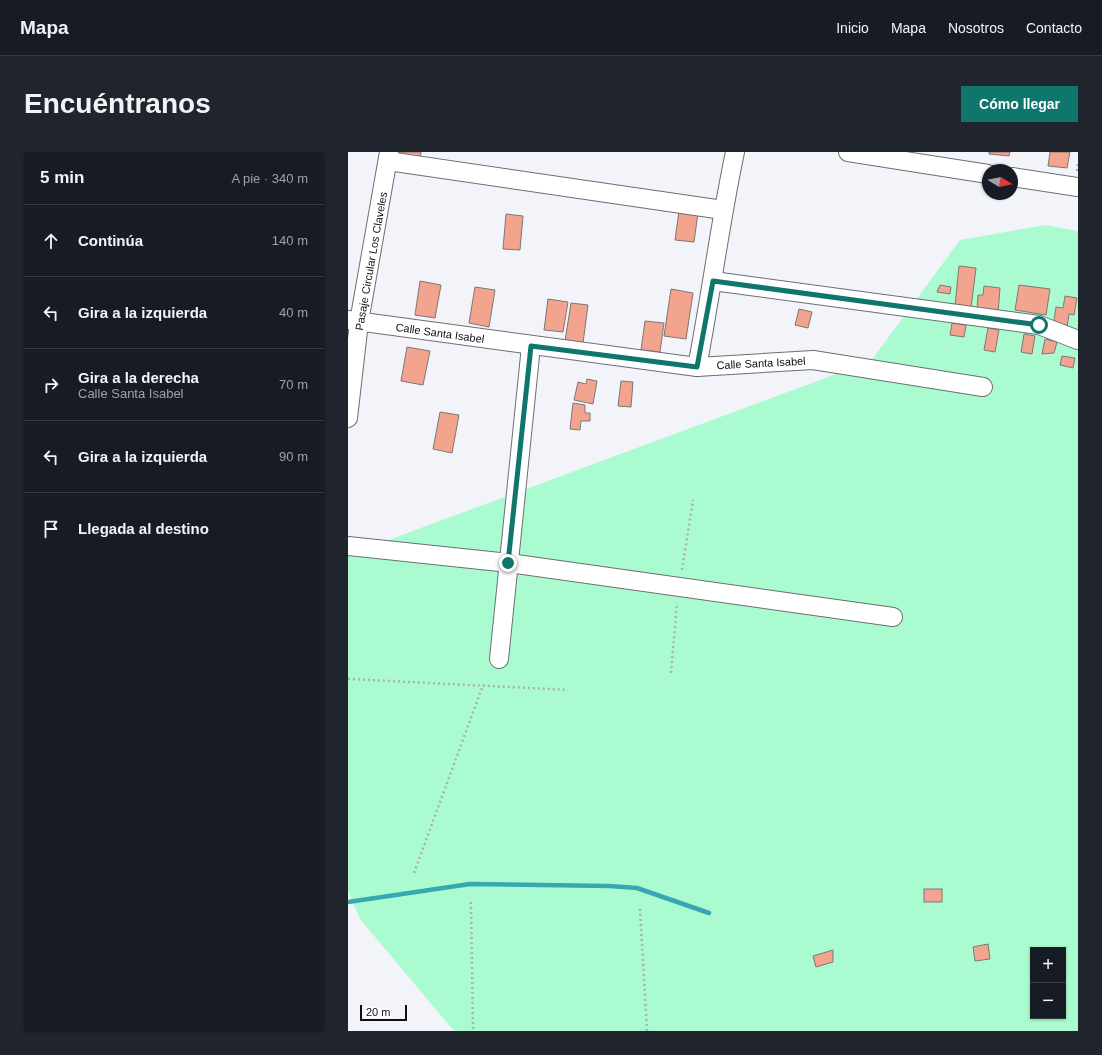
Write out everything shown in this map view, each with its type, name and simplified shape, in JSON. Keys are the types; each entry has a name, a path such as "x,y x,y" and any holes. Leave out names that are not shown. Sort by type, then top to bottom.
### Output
{"street":[{"path":"697,367 713,281 723,210 735,152"},
{"path":"848,152 982,173"},
{"path":"388,156 723,210"},
{"name":"Pasaje Circular Los Claveles","path":"348,418 354,321 388,156"},
{"path":"1018,178 1078,187"},
{"path":"713,281 1039,325 1078,340"},
{"name":"Calle Santa Isabel","path":"354,321 531,346 697,367 813,360 984,387"},
{"path":"499,659 531,346"},
{"path":"348,546 508,563 894,617"}],"path":[{"path":"348,679 568,690"},
{"path":"414,873 482,685"},
{"path":"471,902 473,1031"},
{"path":"640,908 647,1031"}],"green space":[{"path":"1045,225 1078,231 1078,1031 454,1031 360,919 348,891 348,555 871,361 960,240"}],"building":[{"path":"398,152 421,152 420,158 398,155"},
{"path":"989,152 1010,152 1009,156 989,154"},
{"path":"1050,152 1070,152 1067,168 1048,166"},
{"path":"679,211 698,213 694,242 675,240"},
{"path":"506,214 523,216 520,250 503,249"},
{"path":"959,266 976,268 971,308 955,306"},
{"path":"420,281 441,285 435,318 415,315"},
{"path":"940,285 951,287 950,294 937,292"},
{"path":"1019,285 1050,289 1046,315 1015,310"},
{"path":"984,286 1000,288 998,313 977,310 978,295 983,295"},
{"path":"475,287 495,290 489,327 469,323"},
{"path":"671,289 693,293 686,339 664,336"},
{"path":"1065,296 1077,298 1074,315 1069,314 1067,328 1053,326 1056,307 1063,308"},
{"path":"548,299 568,302 563,332 544,330"},
{"path":"571,303 588,305 583,343 565,341"},
{"path":"799,309 812,312 808,328 795,325"},
{"path":"645,321 664,323 660,352 641,350"},
{"path":"952,323 966,325 964,337 950,335"},
{"path":"988,328 999,330 995,352 984,350"},
{"path":"1024,334 1035,336 1032,354 1021,352"},
{"path":"1045,339 1057,342 1054,353 1042,354"},
{"path":"407,347 430,351 423,385 401,381"},
{"path":"1062,356 1075,358 1073,368 1060,365"},
{"path":"587,379 597,381 593,404 574,400 578,382 586,384"},
{"path":"621,381 633,382 631,407 618,406"},
{"path":"573,403 585,405 585,413 590,413 590,421 581,421 580,430 570,429"},
{"path":"440,412 459,415 452,453 433,449"},
{"path":"924,889 942,889 942,902 924,902"},
{"path":"988,944 990,959 975,961 973,947"},
{"path":"833,950 833,962 816,967 813,956"}],"waterway":[{"path":"348,902 470,884 609,886 637,888 709,913"}],"route":[{"path":"508,563 531,346 697,367 713,281 1039,325"}]}
